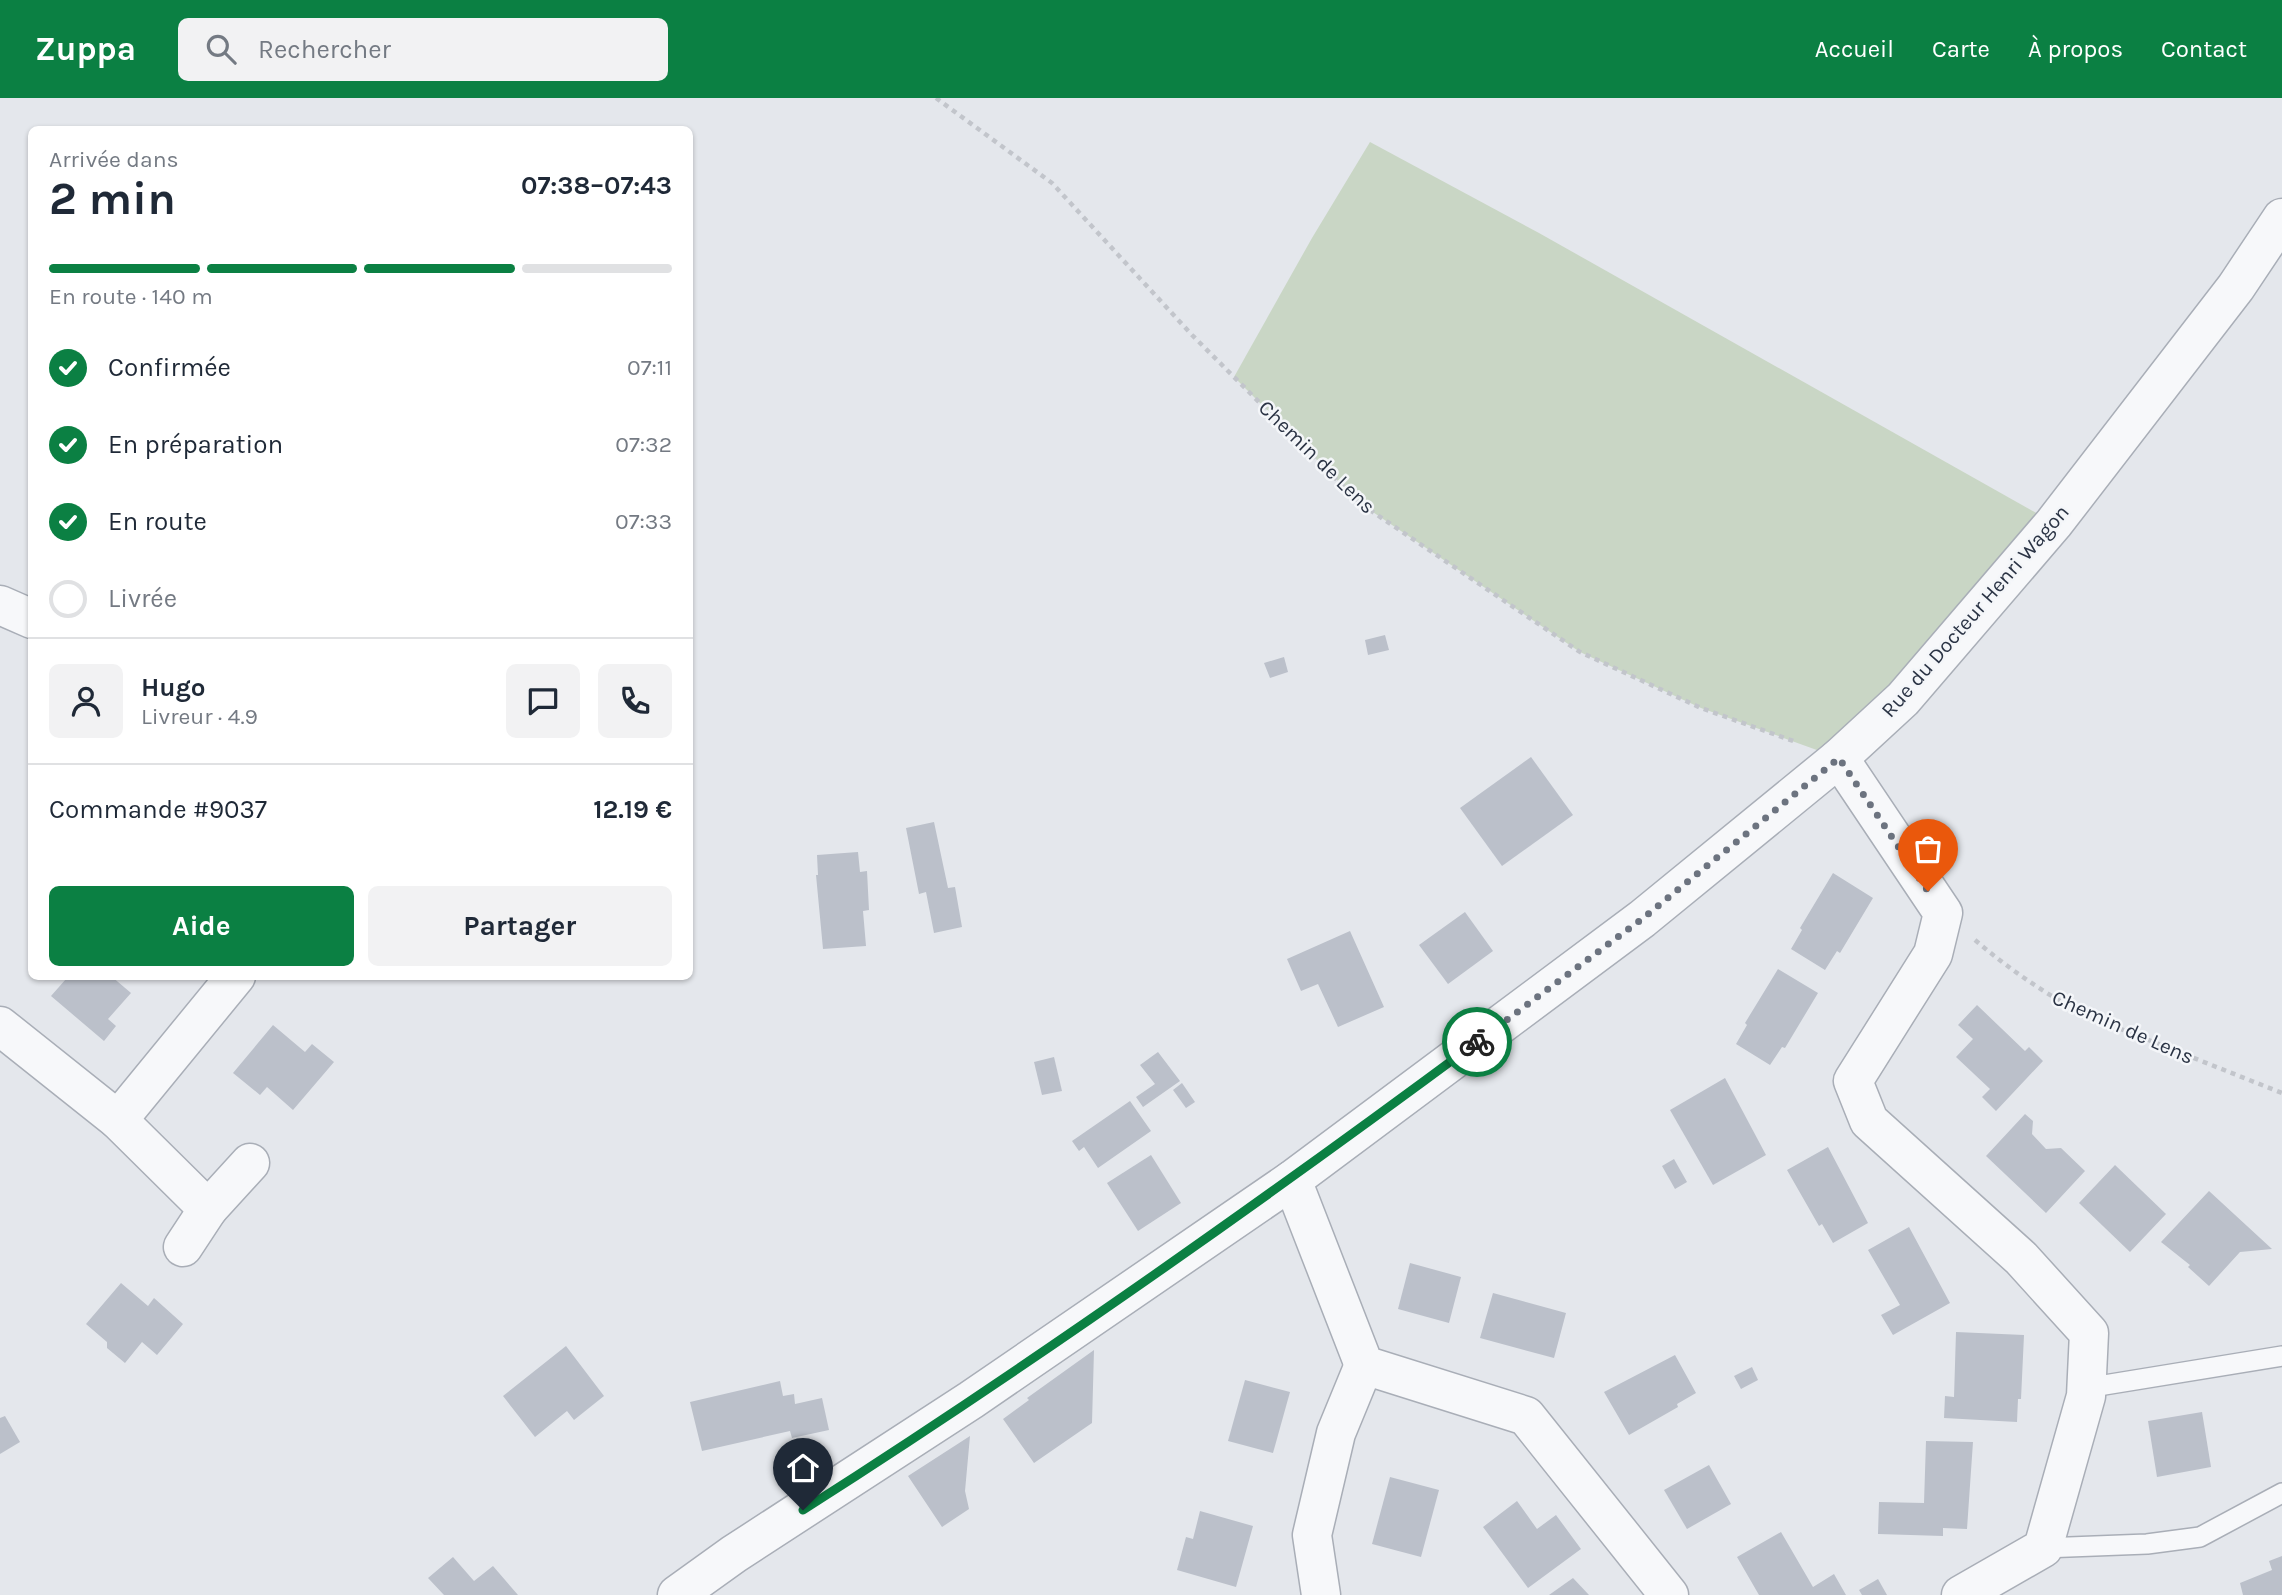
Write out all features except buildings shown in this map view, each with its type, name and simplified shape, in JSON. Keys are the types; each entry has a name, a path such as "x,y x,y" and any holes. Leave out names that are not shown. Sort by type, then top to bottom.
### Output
{"street":[{"name":"Rue du Docteur Henri Wagon","path":"677,1595 906,1444 1292,1180 1642,919 1839,758 1902,699 2054,523 2228,297 2282,218"},
{"path":"0,605 28,617"},
{"path":"1839,758 1943,913 1933,954 1853,1081 1868,1121 2021,1258 2089,1333 2086,1388 2043,1548 1961,1595"},
{"path":"118,1121 233,980"},
{"path":"0,1026 118,1121 208,1209"},
{"path":"183,1247 208,1209 250,1163"},
{"path":"1292,1180 1364,1365 1336,1433 1312,1535 1321,1595"},
{"path":"1364,1365 1526,1416 1669,1595"}],"lane":[{"path":"2086,1388 2282,1356"},
{"path":"2043,1548 2147,1544 2200,1537 2282,1493"}],"path":[{"name":"Chemin de Lens","path":"936,98 1052,183 1192,335 1361,504 1580,652 1701,708 1839,758"},
{"name":"Chemin de Lens","path":"1943,913 2012,971 2052,998 2096,1019 2282,1093"}],"green space":[{"path":"1370,142 1539,233 2054,523 1839,758 1701,708 1580,652 1361,504 1234,377 1312,238"}],"way so far":[{"path":"1477,1042 1642,919 1839,758 1928,891"}],"route":[{"path":"803,1510 933,1426 1292,1180 1477,1042"}]}
